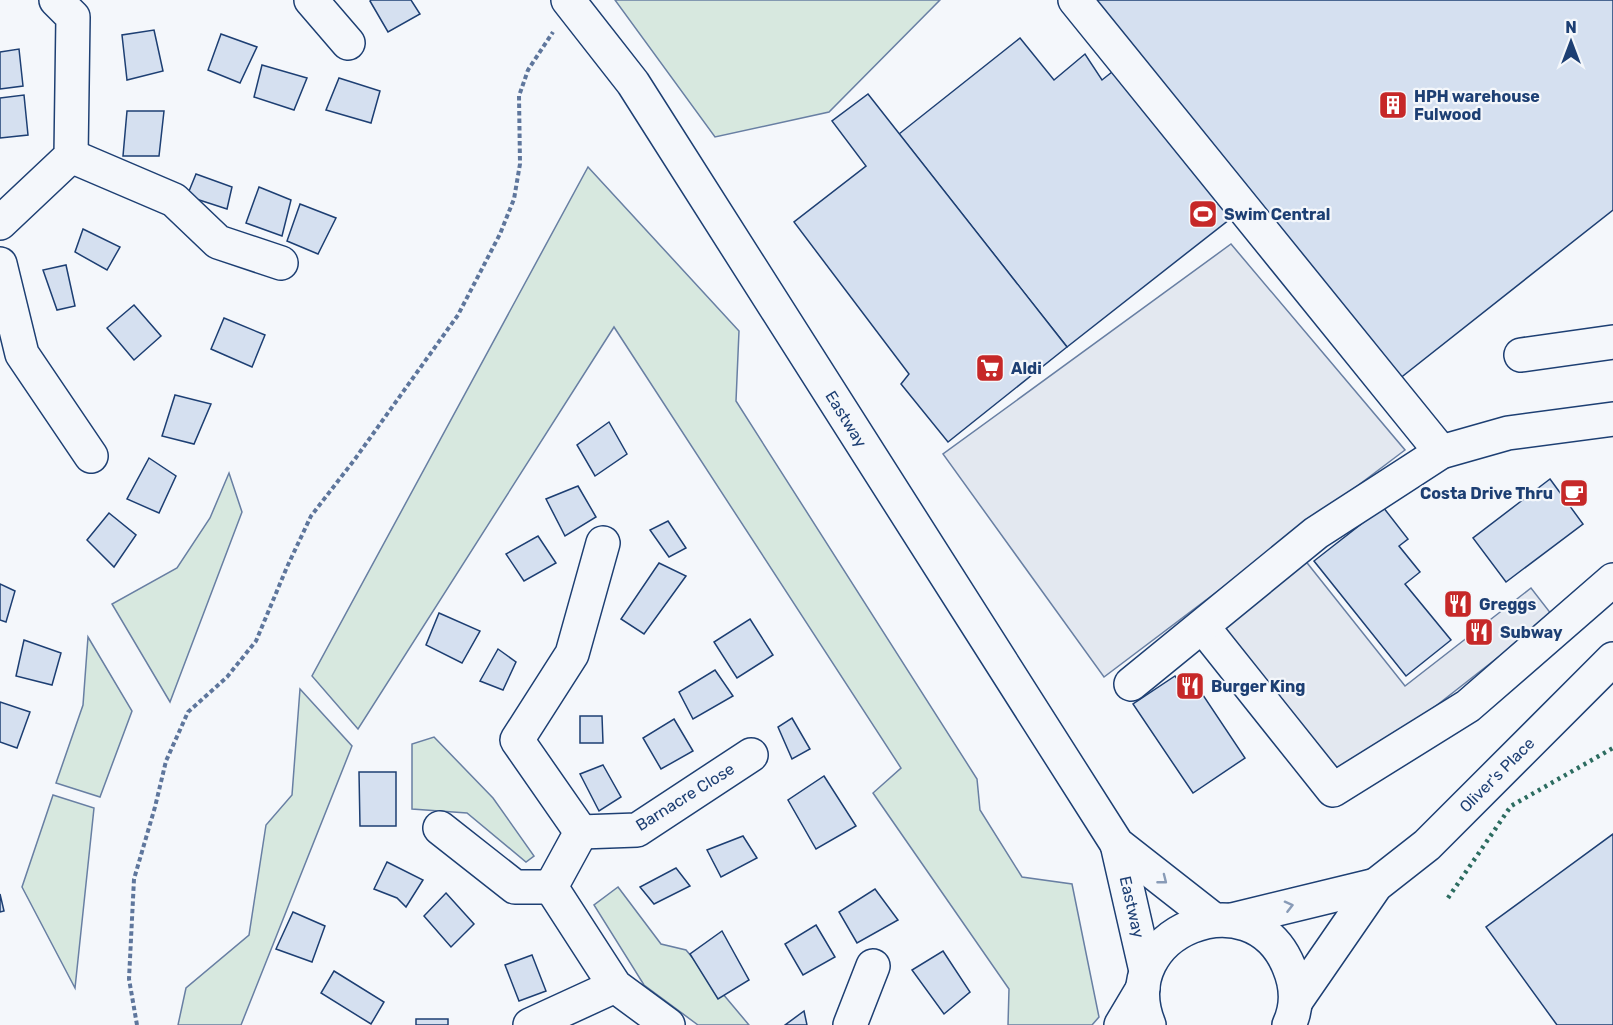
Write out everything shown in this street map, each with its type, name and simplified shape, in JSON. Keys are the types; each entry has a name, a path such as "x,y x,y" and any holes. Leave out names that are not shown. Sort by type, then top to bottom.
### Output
{"street":[{"path":"310,0 348,43"},
{"path":"1075,0 1441,452"},
{"name":"Eastway","path":"570,2 633,82 1117,844 1144,979 1144,1013 1149,1025"},
{"path":"0,223 71,156 74,6"},
{"path":"71,156 174,200 218,242 282,263"},
{"path":"0,264 22,354 91,456"},
{"path":"1521,355 1613,342"},
{"path":"1131,684 1316,533 1441,452 1508,433 1613,419"},
{"path":"551,887 581,832 517,740 572,654 603,543"},
{"path":"1203,627 1333,790 1468,706 1613,580"},
{"name":"Oliver's Place","path":"1293,1017 1376,885 1427,845 1613,659"},
{"name":"Barnacre Close","path":"581,832 637,830 751,755"},
{"path":"440,828 515,887 551,887"},
{"name":"Eastway","path":"1117,844 1223,920 1253,927 1272,940 1286,958 1294,979 1293,1017"},
{"name":"Oliver's Place","path":"1121,1025 1157,951 1173,935 1192,924 1223,920 1376,885"},
{"path":"551,887 615,986 668,1025"},
{"path":"850,1025 873,966"},
{"path":"530,1025 615,986"}],"path":[{"path":"137,1025 129,979 134,879 166,761 188,712 227,677 256,642 286,567 311,516 355,459 458,315 500,234 514,200 520,164 519,96 528,69 570,2"}],"shaded area":[{"path":"615,0 940,0 829,112 715,137"},
{"path":"588,167 739,331 736,401 977,779 980,810 1022,877 1072,884 1099,1017 1092,1025 1008,1025 1009,989 873,793 901,768 614,327 358,729 312,676"},
{"path":"1231,244 1405,450 1104,677 943,454"},
{"path":"229,473 242,512 170,702 112,604 177,568 210,518"},
{"path":"1304,559 1405,686 1531,588 1552,615 1335,785 1213,631"},
{"path":"88,637 132,711 100,797 56,783 83,705"},
{"path":"300,689 352,746 241,1025 178,1025 186,988 249,935 266,825 292,795"},
{"path":"434,737 493,798 534,856 526,862 467,813 412,809 412,744"},
{"path":"53,795 94,808 75,988 22,887"},
{"path":"618,887 661,944 686,950 749,1025 698,1025 644,985 594,905"}],"building":[{"path":"371,0 411,0 420,14 388,32"},
{"name":"HPH warehouse Fulwood","path":"1089,0 1613,0 1613,210 1394,383"},
{"path":"154,30 163,71 127,80 122,35"},
{"path":"221,34 257,47 240,83 208,70"},
{"path":"1020,38 1054,80 1085,54 1102,80 1122,64 1239,212 1067,347 899,134"},
{"path":"19,49 23,86 0,89 0,52"},
{"path":"262,65 307,78 294,110 254,97"},
{"path":"339,78 380,91 371,123 326,110"},
{"path":"868,94 1067,347 948,442 901,384 909,374 794,222 866,166 832,121"},
{"path":"24,95 28,135 0,138 0,98"},
{"path":"127,111 164,111 159,156 123,156"},
{"path":"196,174 232,187 227,209 187,196"},
{"path":"259,187 291,200 282,236 246,223"},
{"path":"300,204 336,218 318,254 287,241"},
{"path":"83,229 120,247 107,270 75,252"},
{"path":"66,265 75,306 57,310 43,270"},
{"path":"134,305 161,336 134,360 107,328"},
{"path":"224,318 265,335 252,367 211,349"},
{"path":"175,395 211,404 194,444 162,436"},
{"path":"609,422 627,454 595,476 577,445"},
{"path":"149,458 176,476 159,513 127,499"},
{"path":"1550,479 1583,524 1506,582 1473,538"},
{"path":"578,486 596,517 565,536 546,499"},
{"path":"1383,507 1408,539 1399,546 1420,572 1405,584 1451,640 1406,676 1314,561"},
{"path":"109,513 136,535 114,567 87,540"},
{"path":"668,521 686,548 669,557 650,530"},
{"path":"538,536 556,563 524,581 506,554"},
{"path":"659,563 686,576 644,634 621,619"},
{"path":"0,584 15,591 6,622 0,620"},
{"path":"439,613 480,631 462,663 426,645"},
{"path":"750,619 773,655 737,678 714,642"},
{"path":"24,640 61,653 52,685 16,676"},
{"path":"498,649 516,662 503,690 480,681"},
{"path":"715,670 733,696 693,719 679,692"},
{"path":"1175,676 1190,698 1203,695 1245,758 1193,793 1133,704"},
{"path":"0,702 30,712 17,748 0,742"},
{"path":"580,716 602,716 603,743 580,743"},
{"path":"792,718 810,749 792,759 778,727"},
{"path":"674,719 693,751 661,769 643,738"},
{"path":"603,765 621,797 599,811 580,774"},
{"path":"359,772 396,772 396,826 360,826"},
{"path":"824,776 856,826 816,849 788,800"},
{"path":"1613,834 1613,1025 1557,1025 1486,927"},
{"path":"743,836 757,858 721,877 707,850"},
{"path":"387,862 423,880 406,907 397,898 374,889"},
{"path":"676,868 690,886 654,904 640,887"},
{"path":"875,889 898,920 857,943 839,912"},
{"path":"446,893 474,924 451,947 424,916"},
{"path":"0,894 4,911 0,912"},
{"path":"293,912 325,926 312,962 276,949"},
{"path":"816,925 835,957 803,975 785,944"},
{"path":"722,931 749,980 718,999 690,954"},
{"path":"943,951 970,992 944,1014 912,970"},
{"path":"532,955 546,991 519,1001 505,965"},
{"path":"334,971 384,1002 371,1024 321,993"},
{"path":"804,1011 807,1025 785,1025"},
{"path":"416,1019 448,1019 448,1025 416,1025"}],"hedge":[{"path":"1448,898 1511,806 1613,748"}],"place":[{"name":"HPH warehouse Fulwood","path":"1393,105"},
{"name":"Swim Central","path":"1203,214"},
{"name":"Aldi","path":"990,368"},
{"name":"Costa Drive Thru","path":"1574,493"},
{"name":"Greggs","path":"1458,604"},
{"name":"Subway","path":"1479,632"},
{"name":"Burger King","path":"1190,686"}]}
